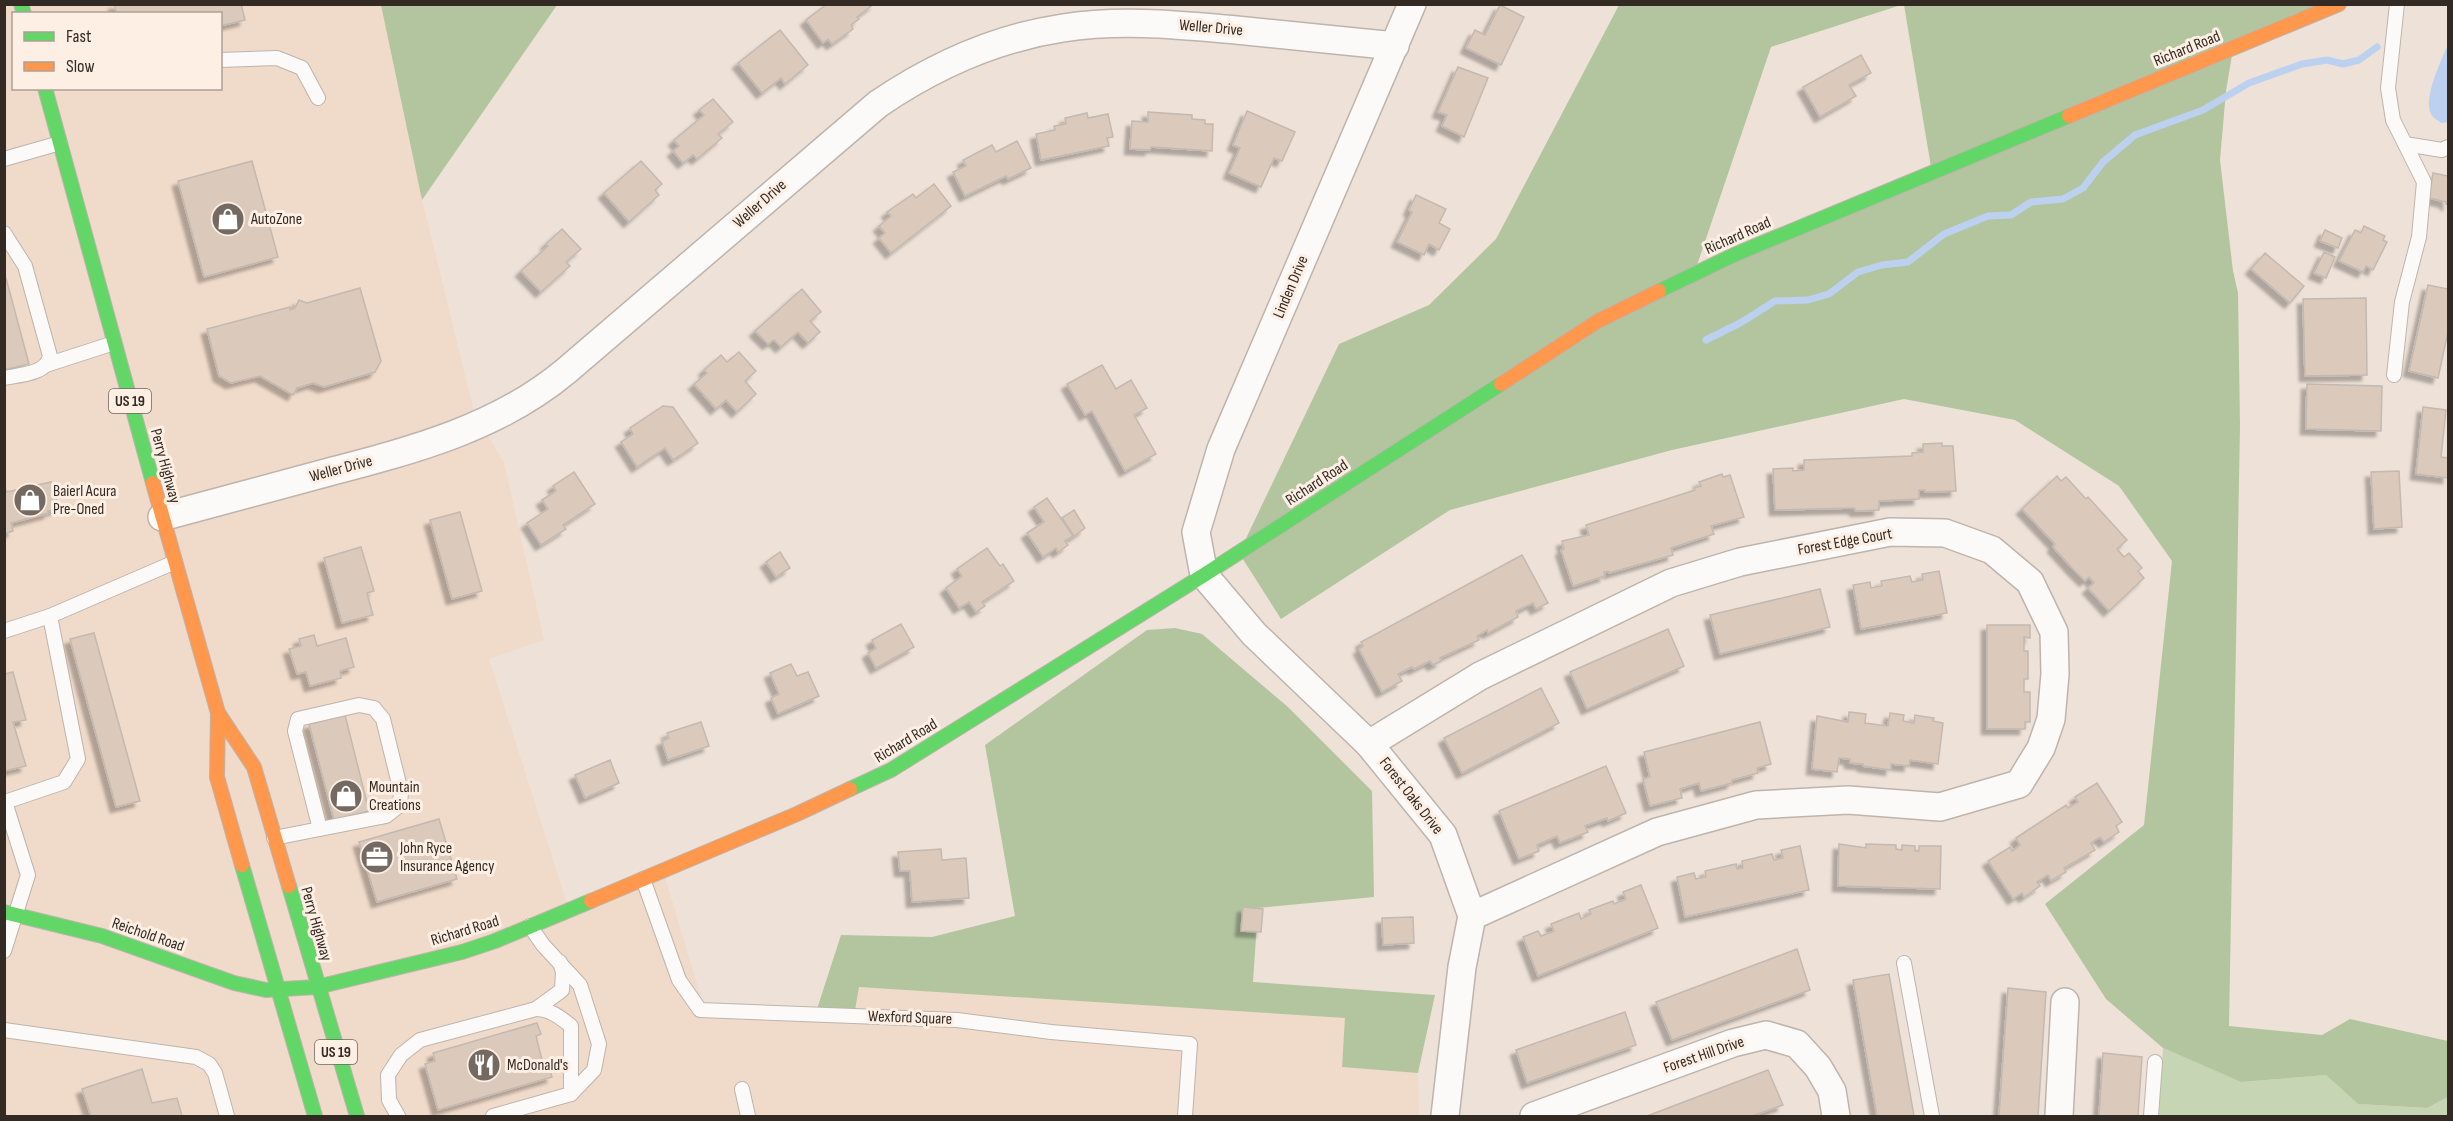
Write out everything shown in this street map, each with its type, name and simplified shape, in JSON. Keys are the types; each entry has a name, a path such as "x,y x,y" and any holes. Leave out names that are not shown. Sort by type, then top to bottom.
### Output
{"main road":[{"name":"Richard Road","path":"317,987 471,949 530,927 797,814 891,770 1204,575 1598,321 1736,254 2339,4"},
{"name":"Perry Highway","path":"46,90 162,517 219,713 254,767 317,987 357,1116"},
{"name":"Perry Highway","path":"219,713 217,777 315,1116"},
{"name":"Reichold Road","path":"10,913 102,936 234,983 279,991 317,987"}],"street":[{"name":"Linden Drive","path":"1204,575 1196,532 1221,449 1412,4"},
{"name":"Weller Drive","path":"162,517 420,447 510,410 557,379 878,104 929,73 981,50 1009,40 1062,28 1119,23 1174,24 1395,46"},
{"name":"Forest Edge Court","path":"1369,744 1480,676 1671,583 1740,562 1890,532 1945,533 1992,550 2030,582 2054,632 2055,674 2051,719 2041,748 2019,784 1940,807 1848,800 1756,805 1657,832 1472,916"},
{"name":"Forest Oaks Drive","path":"1204,575 1254,634 1369,744 1443,835 1472,916"},
{"path":"1445,1116 1462,967 1472,916"},
{"path":"2059,1116 2064,1002"},
{"name":"Forest Hill Drive","path":"1533,1116 1733,1043 1766,1035 1797,1044 1818,1067 1832,1091 1836,1116"}],"lane":[{"path":"2394,375 2402,302 2419,237 2424,182 2393,120 2388,88 2397,4"},
{"path":"222,60 277,58 302,68 318,98"},
{"path":"4,159 60,143"},
{"path":"2405,144 2442,150 2448,147"},
{"path":"4,233 25,266 50,356 46,365"},
{"path":"4,378 38,370 46,365 114,343"},
{"path":"4,631 50,616 175,562"},
{"path":"4,951 10,913 28,875 5,802 64,782 78,759 50,616"},
{"path":"274,838 320,829 386,816 400,805 401,792 382,718 374,708 359,705 298,719 295,731 320,829"},
{"name":"Wexford Square","path":"643,879 679,980 700,1010 957,1020 1051,1032 1190,1044 1185,1116"},
{"path":"493,1116 571,1094 594,1070 599,1044 580,985 543,945 530,927"},
{"path":"536,1009 562,990 563,972 560,962"},
{"path":"1904,963 1932,1116"},
{"path":"398,1116 389,1100 388,1075 401,1055 420,1040 536,1009 560,1016 571,1026 571,1094"},
{"path":"4,1030 196,1057 209,1064 214,1073 226,1116"},
{"path":"2151,1116 2155,1062"},
{"path":"742,1089 748,1116"}],"shaded area":[{"path":"5,4 381,5 422,200 474,412 504,463 544,640 489,659 569,910 663,871 704,1007 854,1010 859,987 1346,1018 1342,1066 1418,1073 1419,1116 5,1116"}],"green space":[{"path":"381,5 557,5 422,200"},
{"path":"1619,5 1901,5 1771,47 1694,274 1932,173 1904,5 2339,5 2233,49 2226,91 2220,160 2233,271 2238,293 2240,426 2229,1026 2322,1035 2350,1019 2448,1041 2448,1097 2427,1108 2358,1104 2326,1075 2241,1082 2163,1048 2106,999 2045,904 2144,825 2172,561 2119,486 2015,420 1904,399 1672,450 1450,510 1281,619 1239,553 1339,344 1429,305 1496,239"},
{"path":"1175,628 1202,634 1288,707 1372,791 1374,897 1258,908 1253,982 1435,995 1418,1073 1342,1067 1345,1018 859,987 855,1010 817,1009 841,935 932,937 1015,916 985,745 1147,630"},
{"path":"2163,1048 2241,1082 2326,1075 2358,1104 2427,1108 2448,1097 2448,1116 2159,1116"}],"water":[{"path":"2448,45 2448,122 2442,123 2431,114 2429,99 2434,79"}],"building":[{"path":"114,4 241,4 245,20 222,26 222,12 116,12"},
{"path":"827,4 874,4 857,17 859,19 851,25 853,29 832,44 828,39 823,43 806,20"},
{"path":"1500,5 1524,17 1501,65 1466,48 1475,30 1485,35"},
{"path":"780,30 808,65 785,84 781,78 762,93 738,63"},
{"path":"1861,55 1871,73 1849,85 1856,96 1820,117 1803,87"},
{"path":"1458,67 1488,78 1464,137 1442,126 1447,115 1438,112"},
{"path":"713,99 733,122 718,134 722,138 697,159 693,155 683,163 673,151 679,146 674,140 704,115 699,110"},
{"path":"1247,111 1295,132 1282,161 1274,158 1261,187 1229,173 1240,148 1233,145"},
{"path":"1148,112 1192,115 1192,119 1205,120 1205,124 1213,124 1212,151 1151,147 1150,150 1130,149 1132,121 1148,122"},
{"path":"1087,113 1088,118 1108,114 1113,137 1107,138 1109,146 1041,160 1036,134 1055,130 1054,126 1066,124 1065,118"},
{"path":"1017,141 1031,168 1008,179 1006,176 965,196 953,172 966,166 963,160 992,145 996,152"},
{"name":"AutoZone","path":"252,161 278,257 204,277 178,181"},
{"path":"641,161 662,184 655,190 659,195 629,222 604,193"},
{"path":"2433,173 2448,176 2448,205 2446,202 2429,198"},
{"path":"934,184 951,206 891,253 879,238 885,233 879,226 891,216 887,212 913,194 916,198"},
{"path":"1416,195 1446,209 1439,223 1450,229 1439,250 1429,244 1424,255 1397,242 1412,212 1409,210"},
{"path":"2364,226 2385,236 2383,240 2387,242 2373,270 2366,266 2363,272 2339,261 2355,230 2361,233"},
{"path":"562,229 581,249 566,262 570,266 541,292 521,271 548,246 546,244"},
{"path":"2325,230 2342,238 2338,248 2320,241"},
{"path":"2324,252 2335,257 2326,278 2314,273"},
{"path":"2265,253 2304,286 2290,303 2251,269"},
{"path":"4,278 6,278 29,364 4,370"},
{"path":"2428,285 2448,289 2448,332 2438,378 2409,371"},
{"path":"360,288 381,361 375,372 324,387 313,383 297,388 293,395 260,376 231,383 219,376 207,329 290,307 290,310 295,308 299,300 307,303"},
{"path":"802,289 821,312 810,321 820,332 808,343 798,332 781,347 774,340 768,344 755,331"},
{"path":"2366,298 2367,375 2305,376 2303,299"},
{"path":"739,352 756,371 745,381 756,394 737,412 726,400 716,409 694,384 707,373 704,370 721,355 727,362"},
{"path":"1102,365 1116,389 1131,380 1147,408 1134,415 1156,454 1125,471 1092,411 1085,415 1067,384"},
{"path":"2307,384 2382,386 2381,431 2306,429"},
{"path":"663,406 673,407 698,443 673,460 665,448 637,467 621,442 633,434 630,428"},
{"path":"2423,407 2446,410 2441,457 2448,458 2448,478 2416,474"},
{"path":"1942,443 1942,446 1953,446 1956,491 1925,492 1925,490 1919,490 1919,499 1879,501 1879,510 1856,511 1854,508 1775,510 1773,469 1804,470 1804,460 1912,456 1912,453 1923,452 1923,444"},
{"path":"2399,471 2402,527 2374,529 2371,472"},
{"path":"574,472 595,504 563,525 566,529 541,545 527,523 548,509 542,500 556,491 553,486"},
{"path":"1722,474 1723,477 1730,475 1744,517 1711,526 1714,534 1671,548 1673,555 1609,573 1604,572 1605,576 1573,586 1561,550 1564,549 1562,541 1589,535 1586,525 1695,490 1694,488 1701,486 1699,482"},
{"path":"2057,476 2061,481 2066,477 2086,499 2088,497 2127,540 2117,549 2124,557 2129,553 2142,568 2138,571 2144,578 2109,611 2088,588 2094,583 2089,577 2085,581 2072,568 2053,547 2055,544 2022,509"},
{"name":"Baierl Acura Pre-Oned","path":"51,482 59,508 11,523 13,531 4,534 4,486 7,492"},
{"path":"1047,498 1073,536 1065,541 1068,545 1058,552 1056,548 1043,557 1027,533 1044,522 1034,507"},
{"path":"1074,510 1085,528 1074,536 1062,518"},
{"path":"460,512 482,591 452,599 430,520"},
{"path":"361,547 374,591 367,593 373,615 342,623 324,558"},
{"path":"987,548 1000,566 1003,564 1014,581 982,602 985,606 976,612 969,602 959,608 946,588 962,576 957,569"},
{"path":"780,552 790,568 776,577 766,562"},
{"path":"1522,555 1548,603 1536,609 1533,603 1516,611 1518,617 1488,633 1487,630 1477,636 1479,640 1440,658 1441,661 1433,665 1430,661 1398,674 1402,681 1382,692 1359,649 1363,646 1361,642"},
{"path":"1939,571 1947,613 1861,629 1853,585 1870,582 1871,588 1882,586 1881,581 1910,576 1912,582 1923,580 1922,574"},
{"path":"1820,589 1830,627 1720,654 1710,615"},
{"path":"901,624 914,647 876,668 868,653 876,648 872,640"},
{"path":"1987,625 2030,625 2030,638 2024,637 2024,651 2028,651 2028,679 2024,679 2024,692 2030,692 2030,722 2025,722 2025,729 1987,729"},
{"path":"1668,629 1684,666 1587,709 1570,672"},
{"path":"94,633 140,801 116,807 70,639"},
{"path":"314,635 317,646 346,638 354,667 340,671 341,678 310,686 306,672 297,674 289,649 301,646 299,639"},
{"path":"791,664 797,676 808,672 819,696 778,714 771,698 779,694 770,673"},
{"path":"13,672 26,720 13,722 26,766 4,771 4,674"},
{"path":"1541,688 1559,723 1462,773 1444,738"},
{"path":"1849,712 1866,714 1865,723 1888,726 1890,713 1904,715 1903,721 1914,723 1915,715 1934,718 1933,721 1943,723 1938,764 1910,760 1909,766 1891,764 1891,770 1850,763 1850,759 1839,758 1837,772 1812,769 1817,716 1848,722"},
{"path":"345,715 369,811 334,820 309,724"},
{"path":"701,722 709,746 668,760 662,741 669,738 667,733"},
{"path":"1760,722 1771,764 1757,768 1758,773 1732,780 1732,783 1701,791 1699,783 1680,789 1682,798 1650,806 1643,779 1650,777 1644,752"},
{"path":"610,760 619,783 585,798 575,775"},
{"path":"1606,766 1626,813 1608,821 1607,818 1585,826 1588,832 1560,843 1557,836 1537,845 1539,851 1519,859 1499,811"},
{"path":"2097,783 2122,822 2116,826 2119,832 2104,842 2100,837 2091,843 2095,850 2064,868 2066,872 2051,881 2048,875 2037,882 2040,886 2024,897 2022,893 2013,899 1988,861 2010,847 2012,851 2020,845 2016,838 2066,805 2068,808 2078,802 2075,797"},
{"path":"439,819 457,879 377,902 359,842"},
{"path":"1839,844 1866,848 1866,844 1896,845 1896,849 1902,850 1902,845 1915,846 1915,851 1919,851 1919,846 1941,846 1940,889 1838,886"},
{"path":"1800,846 1809,890 1685,917 1677,877 1694,873 1696,879 1706,877 1705,871 1736,864 1737,869 1743,868 1742,861 1772,854 1774,860 1783,858 1781,850"},
{"path":"941,849 942,860 966,858 969,898 912,902 910,871 900,871 898,852"},
{"path":"1641,885 1658,928 1538,976 1523,937 1538,931 1541,936 1554,931 1551,924 1579,913 1581,919 1591,914 1589,910 1626,899 1623,892"},
{"path":"1243,907 1263,909 1261,932 1241,931"},
{"path":"1413,917 1414,943 1383,945 1382,918"},
{"path":"1797,949 1810,990 1672,1040 1656,1002"},
{"path":"1889,974 1914,1116 1877,1116 1853,980"},
{"path":"2008,988 2046,992 2038,1116 1999,1116"},
{"path":"1625,1012 1636,1045 1527,1083 1516,1050"},
{"name":"McDonald's","path":"537,1023 541,1034 536,1036 544,1068 549,1066 552,1077 438,1110 425,1064 435,1061 433,1053"},
{"path":"2103,1053 2142,1057 2138,1116 2099,1116"},
{"path":"142,1069 152,1103 177,1098 182,1116 91,1116 82,1089"},
{"path":"1768,1070 1783,1105 1752,1116 1647,1116"}],"waterway":[{"path":"1706,340 1742,322 1775,301 1808,300 1829,294 1858,272 1882,265 1908,262 1944,234 1988,216 2011,215 2031,202 2063,199 2083,188 2103,162 2135,135 2203,110 2249,83 2302,64 2327,60 2343,64 2359,60 2377,47"}],"traffic: fast":[{"path":"21,4 23,12"},
{"path":"46,90 153,483"},
{"path":"1659,291 1736,254 2069,116"},
{"path":"850,789 891,770 1204,575 1501,384"},
{"path":"242,865 315,1116"},
{"path":"289,886 357,1116"},
{"path":"4,912 102,936 234,983 266,990 317,987 462,952 495,941 591,901"}],"traffic: slow":[{"path":"2069,116 2339,4"},
{"path":"1501,384 1598,321 1659,291"},
{"path":"153,483 218,713 217,777 242,865"},
{"path":"218,713 254,767 289,886"},
{"path":"591,901 797,814 850,789"}],"place":[{"name":"AutoZone","path":"228,219"},
{"name":"Baierl Acura Pre-Oned","path":"30,500"},
{"name":"Mountain Creations","path":"346,796"},
{"name":"John Ryce Insurance Agency","path":"377,857"},
{"name":"McDonald's","path":"484,1065"}]}
